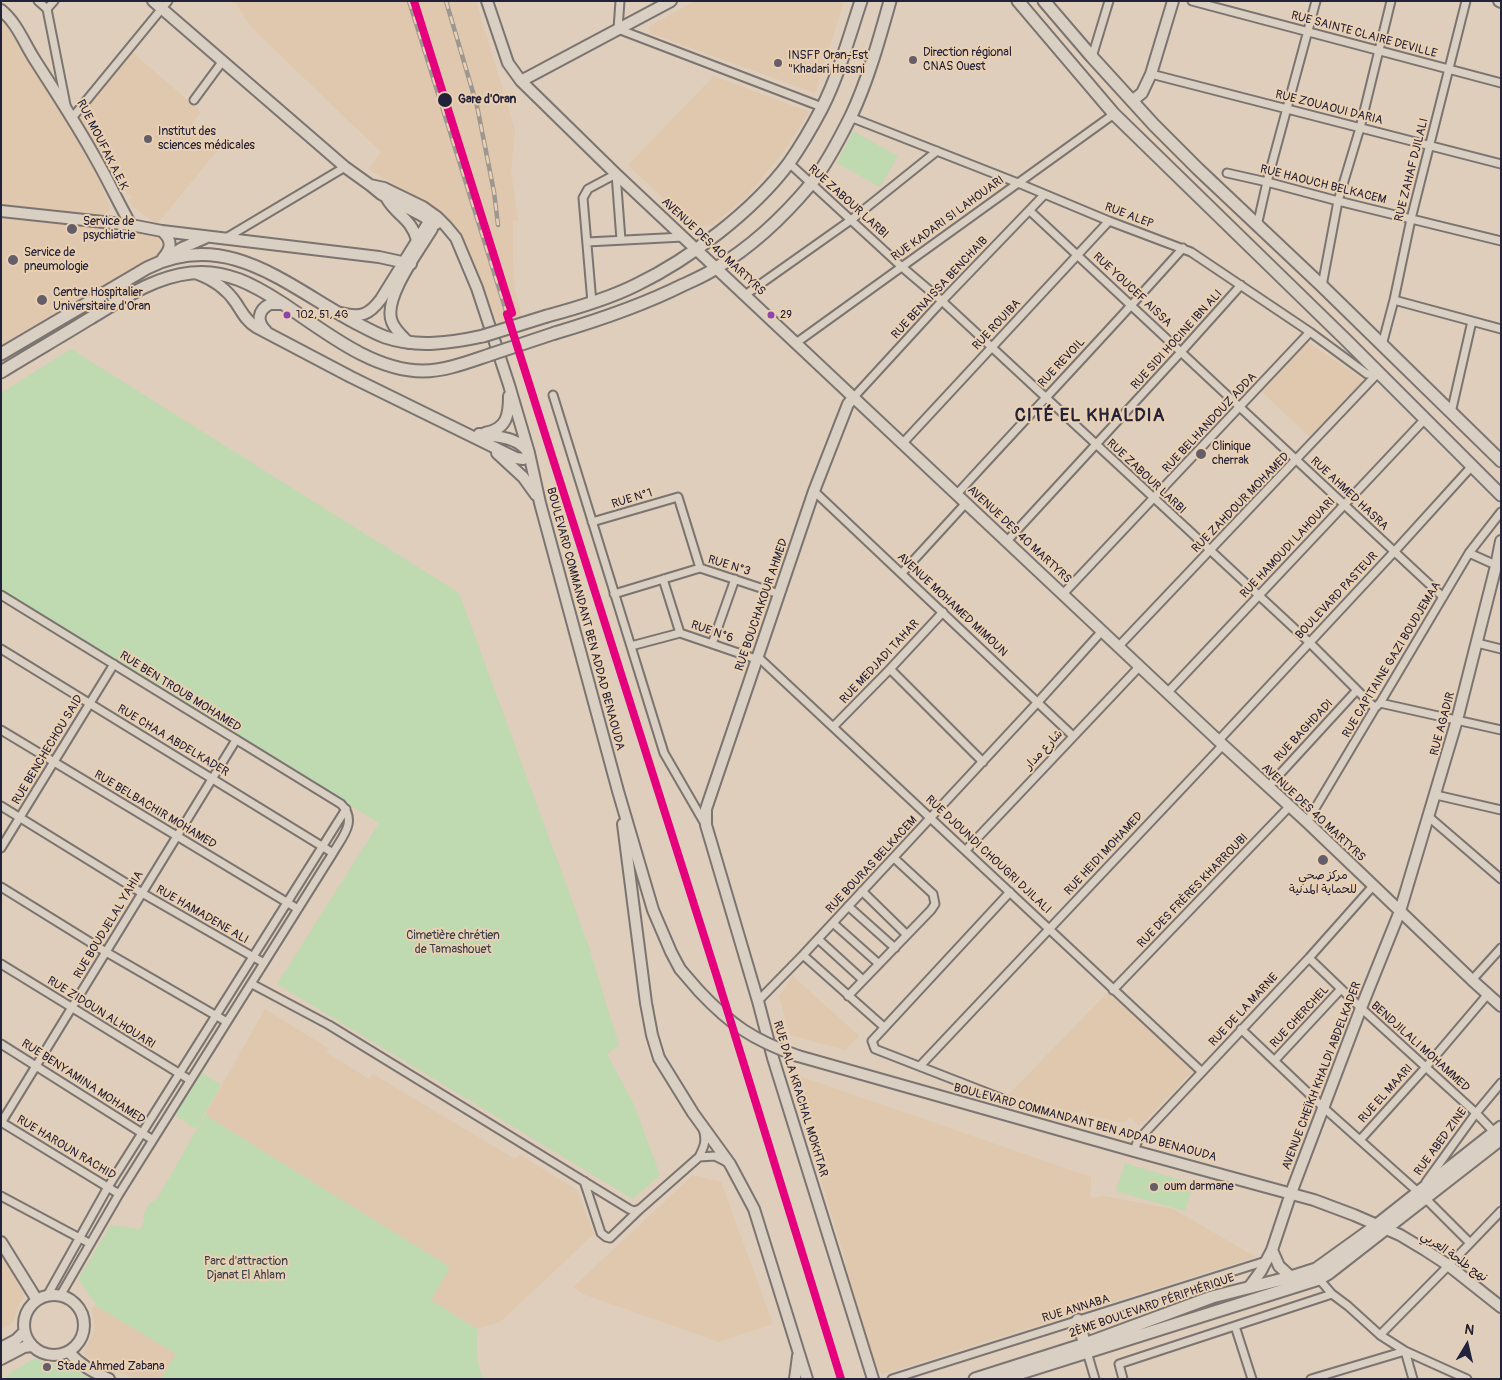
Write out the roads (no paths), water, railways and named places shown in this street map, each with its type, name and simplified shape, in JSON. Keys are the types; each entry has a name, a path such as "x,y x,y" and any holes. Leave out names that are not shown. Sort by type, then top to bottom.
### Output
{"main road":[{"path":"1,354 160,261 191,254 219,255 244,261 385,337 422,344 449,342 483,336 592,303 636,286 665,270 725,228 762,194 789,164 822,107 841,61 861,1"},
{"path":"1,372 133,292 163,280 192,272 231,275 284,304 358,352 393,367 425,371 441,369 489,355 624,311 661,296 716,268 755,239 811,184 850,117 870,67 890,1"},
{"path":"1018,1 1114,114 1347,341 1501,495"},
{"path":"1044,1 1132,101 1198,169 1322,286 1501,461"},
{"name":"2ÈME BOULEVARD PÉRIPHÉRIQUE","path":"975,1379 1319,1279 1329,1273 1383,1225 1499,1133"},
{"name":"2ÈME BOULEVARD PÉRIPHÉRIQUE","path":"1002,1379 1086,1348 1212,1297 1316,1269 1383,1225"},
{"path":"1078,1320 1086,1348"}],"street":[{"path":"38,1 47,9 54,1"},
{"name":"BOULEVARD COMMANDANT BEN ADDAD BENAOUDA","path":"153,1 165,5 222,62 345,167 386,197 434,220"},
{"name":"AVENUE DES 40 MARTYRS","path":"487,1 508,63 521,81 616,174 853,398 1501,1006"},
{"path":"618,29 620,1"},
{"path":"521,81 670,1"},
{"path":"1092,57 1109,1"},
{"path":"1132,101 1142,92 1151,74 1172,1"},
{"name":"RUE SAINTE CLAIRE DEVILLE","path":"1192,1 1379,52 1501,82"},
{"path":"1257,226 1316,1"},
{"path":"1322,286 1338,201 1360,128 1391,1"},
{"name":"RUE ZAHAF DJILALI","path":"1382,345 1394,300 1411,219 1466,1"},
{"path":"1,10 10,18 33,58 69,113 165,5"},
{"name":"RUE MOUFAK A.E.K","path":"47,9 69,113 98,162 118,204 131,225"},
{"path":"618,29 822,107"},
{"path":"194,100 222,62"},
{"name":"RUE ZOUAOUI DARIA","path":"1151,74 1501,164"},
{"name":"RUE KADARI SI LAHOUARI","path":"796,343 1114,114"},
{"name":"RUE ALEP","path":"850,117 1109,221 1183,248 1241,285 1368,374 1378,373"},
{"path":"745,295 851,220 937,151"},
{"name":"RUE ZABOUR LARBI","path":"789,164 942,301 1309,642 1357,690 1377,706"},
{"path":"226,239 345,167"},
{"name":"RUE HAOUCH BELKACEM","path":"1227,173 1501,242"},
{"path":"592,303 583,198 588,190 616,174 621,240"},
{"name":"BOULEVARD COMMANDANT BEN ADDAD BENAOUDA","path":"370,184 384,188 423,208 460,247 477,288 509,385 618,790 654,910 663,935 680,969 718,1011 746,1033 762,1042 798,1056 1134,1151 1291,1193 1363,1219"},
{"name":"RUE BENAISSA BENCHAIB","path":"853,398 1044,194"},
{"path":"386,197 410,224 417,240"},
{"name":"RUE MOUFAK A.E.K","path":"114,223 118,204"},
{"name":"RUE YOUCEF AISSA","path":"1030,210 1240,408"},
{"path":"1,211 131,225 208,237 408,260"},
{"path":"409,342 394,326 390,315 392,298 417,240 434,220"},
{"path":"333,310 354,316 366,314 377,304 434,220"},
{"name":"RUE ROUIBA","path":"902,444 1109,221"},
{"path":"160,261 168,252 170,245 169,238 162,231"},
{"path":"160,261 182,248 208,237"},
{"path":"587,242 683,237"},
{"name":"RUE REVOIL","path":"957,494 1132,306 1183,248"},
{"path":"192,272 219,284 231,296 250,323 351,378 516,458 525,458 528,453 523,445 514,440 464,432"},
{"name":"RUE SIDI HOCINE IBN ALI","path":"1007,541 1182,352 1241,285"},
{"path":"1394,300 1501,328"},
{"path":"268,333 259,320 262,310 270,304 284,304"},
{"path":"1451,413 1472,321"},
{"name":"RUE BELHANDOUZ ADDA","path":"1063,594 1310,332"},
{"name":"RUE ZAHDOUR MOHAMED","path":"1118,647 1378,373"},
{"path":"479,434 494,431 504,424 508,409 509,385"},
{"path":"553,395 664,752 706,825"},
{"name":"RUE BOUCHAKOUR AHMED","path":"706,825 706,809 756,658 814,490 848,404 853,398"},
{"name":"RUE AHMED HASRA","path":"1240,408 1443,597"},
{"name":"RUE HAMOUDI LAHOUARI","path":"1168,692 1425,419"},
{"path":"464,432 494,451 515,468 531,486 540,503"},
{"name":"BOULEVARD PASTEUR","path":"1221,743 1309,642 1472,466"},
{"name":"AVENUE MOHAMED MIMOUN","path":"814,490 1073,736"},
{"name":"RUE N°1","path":"592,522 678,497 700,568"},
{"path":"902,573 966,502"},
{"name":"RUE CAPITAINE GAZI BOUDJEMAA","path":"1307,822 1469,553 1501,512"},
{"name":"RUE AGADIR","path":"1400,911 1457,720 1498,566 1501,540"},
{"path":"1469,553 1498,566"},
{"name":"RUE N°3","path":"614,594 700,568 779,594"},
{"path":"712,644 735,579"},
{"path":"663,580 680,633"},
{"name":"RUE BEN TROUB MOHAMED","path":"1,595 341,804 346,809"},
{"name":"RUE MEDJADI TAHAR","path":"833,727 943,612"},
{"name":"RUE BOURAS BELKACEM","path":"758,1001 818,940 1102,631"},
{"name":"RUE N°6","path":"631,646 680,633 756,658"},
{"path":"1477,643 1501,649"},
{"name":"RUE CHAA ABDELKADER","path":"1,649 333,853"},
{"name":"RUE DJOUNDI CHOUGRI DJILALI","path":"756,658 966,850 1202,1072"},
{"name":"RUE BENCHECHOU SAID","path":"1,848 114,664"},
{"name":"شارع مدار","path":"966,850 1140,666"},
{"path":"890,669 983,762"},
{"name":"RUE BAGHDADI","path":"1268,787 1357,690"},
{"path":"1377,706 1501,730"},
{"name":"RUE BELBACHIR MOHAMED","path":"1,730 298,909"},
{"name":"RUE BOUDJELAL YAHIA","path":"1,1123 236,740"},
{"name":"RUE HEIDI MOHAMED","path":"920,1066 1221,743"},
{"path":"618,790 652,1035 659,1058 676,1087 730,1164 754,1209 807,1379"},
{"path":"1436,795 1501,810"},
{"name":"RUE HAMADENE ALI","path":"1,806 142,893 264,964"},
{"name":"RUE DES FRÈRES KHARROUBI","path":"1113,990 1289,807"},
{"path":"42,1298 60,1296 73,1301 82,1313 84,1332 79,1344 69,1352 55,1356 41,1352 32,1346 24,1332 24,1320 28,1310 42,1298 108,1187 346,809"},
{"path":"60,1296 119,1194 333,853 347,829 349,817 346,809"},
{"path":"1429,817 1501,879"},
{"name":"RUE DALA KRACHAL MOKHTAR","path":"706,825 773,1058 874,1379"},
{"path":"848,996 933,908 935,901 933,894 894,858"},
{"name":"RUE DE LA MARNE","path":"1134,1151 1138,1140 1309,958 1373,886"},
{"path":"1,887 106,952 227,1022"},
{"path":"862,891 907,935"},
{"path":"1010,892 872,1041 875,1049 1011,1102"},
{"path":"848,906 895,948"},
{"name":"AVENUE CHEÏKH KHALDI ABDELKADER","path":"1250,1286 1272,1250 1291,1193 1400,911"},
{"path":"833,923 878,964"},
{"path":"818,940 863,980"},
{"path":"1472,980 1501,948"},
{"path":"803,955 884,1027"},
{"name":"BENDJILALI MOHAMMED","path":"1309,958 1361,1008 1499,1133"},
{"name":"RUE ZIDOUN ALHOUARI","path":"1,964 190,1080"},
{"path":"252,984 329,1025 629,1209 634,1211 640,1209"},
{"name":"RUE CHERCHEL","path":"1275,1060 1341,989"},
{"name":"RUE EL MAARI","path":"1360,1140 1426,1067 1488,994"},
{"path":"1241,1030 1324,1108 1422,1195 1470,1243"},
{"name":"RUE BENYAMINA MOHAMED","path":"1,1044 153,1140"},
{"name":"RUE ABED ZINE","path":"1422,1195 1476,1113 1501,1083"},
{"name":"RUE HAROUN RACHID","path":"1,1123 119,1194"},
{"path":"584,1182 601,1233 610,1238 699,1157 706,1141 703,1127"},
{"path":"699,1157 715,1156 730,1164"},
{"path":"1,1196 89,1243"},
{"path":"1380,1335 1501,1210"},
{"name":"نهج طلحة العربي","path":"1363,1219 1383,1225 1450,1264 1501,1308"},
{"path":"1,1242 42,1298"},
{"path":"1272,1250 1279,1266 1291,1277"},
{"name":"RUE ANNABA","path":"892,1379 1266,1261"},
{"path":"1450,1264 1501,1302"},
{"path":"1319,1279 1332,1294 1380,1335 1405,1351 1467,1379"},
{"path":"1113,1379 1122,1377 1119,1364 1332,1294"},
{"path":"1235,1326 1252,1379"},
{"path":"1,1348 16,1340 24,1332"},
{"path":"1,1359 24,1346 32,1346"},
{"path":"1086,1348 1095,1379"},
{"path":"1311,1379 1405,1351"},
{"path":"1405,1351 1413,1379"},
{"path":"69,1352 78,1362 109,1379"},
{"path":"795,1379 798,1352"}],"railway":[{"path":"409,1 507,314"},
{"path":"446,1 477,106 494,192 498,225"}],"place":[{"name":"Direction régional CNAS Ouest","path":"913,60"},
{"name":"INSFP Oran-Est \"Khadari Hassni","path":"778,63"},
{"name":"Gare d'Oran","path":"445,100"},
{"name":"Institut des sciences médicales","path":"148,139"},
{"name":"Service de psychiatrie","path":"72,229"},
{"name":"Service de pneumologie","path":"13,260"},
{"name":"Centre Hospitalier Universitaire d'Oran","path":"42,300"},
{"name":"102, 51, 4G","path":"287,315"},
{"name":"29","path":"771,315"},
{"name":"Clinique cherrak","path":"1201,454"},
{"name":"مركز صحي للحماية المدنية","path":"1323,860"},
{"name":"oum darmane","path":"1154,1187"},
{"name":"Stade Ahmed Zabana","path":"47,1367"}],"district":[{"name":"CITÉ EL KHALDIA","path":"1090,416"}],"park label":[{"name":"Cimetière chrétien de Tamashouet","path":"453,943"},
{"name":"Parc d'attraction Djanat El Ahlam","path":"246,1269"}]}
